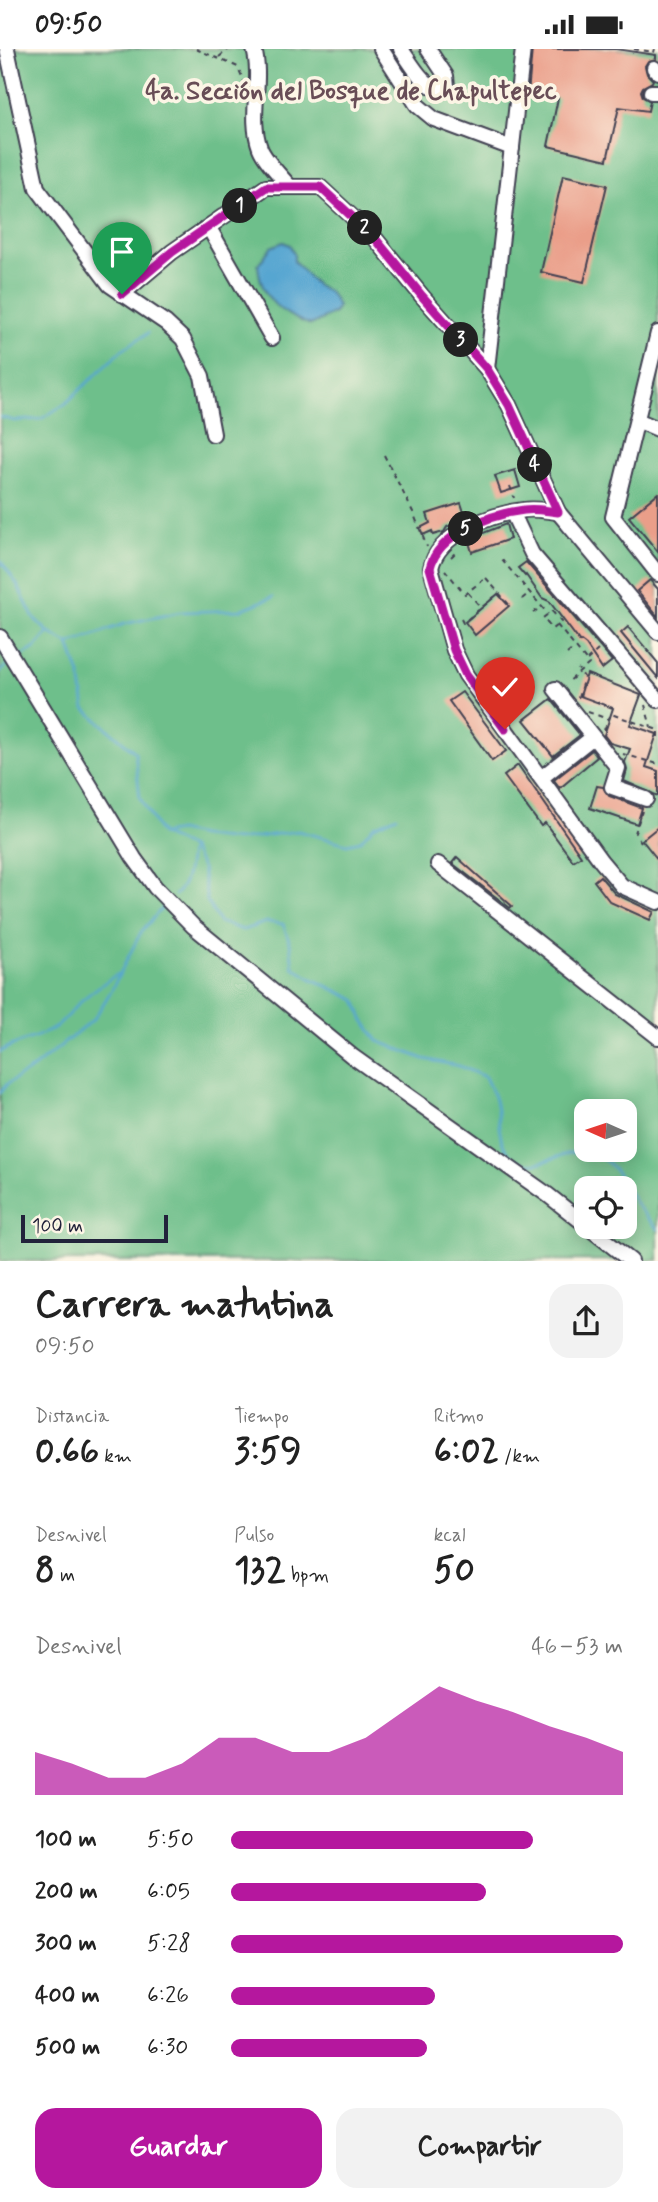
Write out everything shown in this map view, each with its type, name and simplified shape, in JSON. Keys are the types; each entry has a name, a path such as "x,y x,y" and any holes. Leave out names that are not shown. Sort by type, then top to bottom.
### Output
{"street":[{"path":"7,49 37,188 110,285 166,323 183,339 202,376 214,434"},
{"path":"254,49 257,61 255,120 260,149 290,187"},
{"path":"381,49 416,105 434,119 512,148"},
{"path":"401,49 426,82 437,90 443,90 447,86 446,76 428,49"},
{"path":"487,369 523,49"},
{"path":"122,294 172,252 266,187 320,187 365,228 487,369 509,405 558,512 658,632"},
{"path":"209,228 272,338"},
{"path":"655,564 613,517 658,333"},
{"path":"637,420 658,429"},
{"path":"558,512 514,508 482,519 455,536 433,558 430,568 454,650 466,675 601,861 622,885 658,902"},
{"path":"514,508 532,554 608,642 651,702"},
{"path":"0,637 134,858 155,887 187,919 352,1056 574,1216"},
{"path":"570,703 594,743 618,768 612,786 646,799"},
{"path":"541,778 594,743"},
{"path":"438,864 658,1037"},
{"path":"603,1239 631,1261"}],"path":[{"path":"196,49 238,67 247,90 256,100"},
{"path":"218,58 229,49"},
{"path":"634,49 654,52 655,49"},
{"path":"384,455 429,551"},
{"path":"510,486 514,508"},
{"path":"502,560 548,614"},
{"path":"441,566 465,594 485,579 512,608"},
{"path":"468,592 481,608"},
{"path":"460,619 463,623 499,593"},
{"path":"522,599 530,593"},
{"path":"533,613 541,607"},
{"path":"552,611 561,622 557,625 552,629 543,618 552,611"},
{"path":"557,625 589,664 579,671 570,703"},
{"path":"586,660 608,642"},
{"path":"567,654 575,648"},
{"path":"570,703 584,677 579,671"},
{"path":"651,702 651,728"},
{"path":"570,703 608,719"},
{"path":"594,743 611,714 658,731 658,739"},
{"path":"624,754 658,764"},
{"path":"641,842 635,833 646,799"}],"green space":[{"path":"0,49 658,49 658,1260 0,1261"}],"water":[{"path":"283,242 290,245 294,261 317,286 329,291 338,306 334,313 311,325 281,310 263,287 258,265 271,247"}],"building":[{"path":"532,49 616,49 656,55 656,59 648,61 645,66 647,74 653,80 641,91 643,97 650,101 648,111 619,107 607,160 548,146 558,98 528,94"},
{"path":"563,175 607,185 584,282 541,272"},
{"path":"515,470 520,487 501,493 495,476"},
{"path":"658,493 658,552 629,517"},
{"path":"461,503 466,518 447,527 444,532 433,535 432,531 423,535 420,528 430,523 427,514"},
{"path":"506,524 510,539 472,552 468,539"},
{"path":"526,562 612,661 602,669 586,645 580,642 549,601 542,598 518,568"},
{"path":"650,580 658,589 658,617 637,591"},
{"path":"498,594 509,606 475,635 465,622"},
{"path":"628,627 658,663 658,678 621,633"},
{"path":"587,674 641,695 630,725 657,734 646,767 658,771 658,796 624,781 627,770 625,762 630,749 610,743 604,735 613,708 580,696"},
{"path":"462,692 506,751 492,761 449,701"},
{"path":"551,699 580,735 553,756 524,720"},
{"path":"592,750 597,757 560,788 554,780"},
{"path":"518,765 581,856 573,861 545,823 541,826 504,776"},
{"path":"597,786 603,787 609,796 642,808 637,824 590,808"},
{"path":"658,827 658,860 642,840"},
{"path":"457,857 512,906 510,908 452,863"},
{"path":"600,876 615,894 654,912 650,920 610,902 594,881"}],"waterway":[{"path":"0,417 15,421 41,419 65,404 123,349 148,333"},
{"path":"0,560 17,584 33,617 48,632 69,644 80,675 85,709 135,752 140,798 161,834 191,848 202,868 207,901 219,922 243,930 267,922 283,924 290,943 293,967 356,1000 363,1019 378,1041 424,1059 459,1066 485,1077 494,1097 501,1138 514,1158 524,1163 535,1163 577,1152 601,1158 618,1173 637,1205 658,1229"},
{"path":"69,644 124,624 180,612 240,610 273,597"},
{"path":"22,656 35,648 48,633"},
{"path":"0,672 7,665"},
{"path":"162,834 178,831 237,840 298,831 347,844 360,841 374,826 397,816"},
{"path":"175,895 185,880 190,850"},
{"path":"0,1093 7,1084 32,1069 94,1019 141,932 163,907"},
{"path":"0,1052 51,1030 83,999 120,973"}],"district":[{"name":"4a. Sección del Bosque de Chapultepec","path":"351,90"}],"route":[{"path":"122,294 172,252 266,187 320,187 374,237 487,369 509,405 558,512 528,509 482,519 439,550 430,568 454,650 466,675 505,729"}]}
